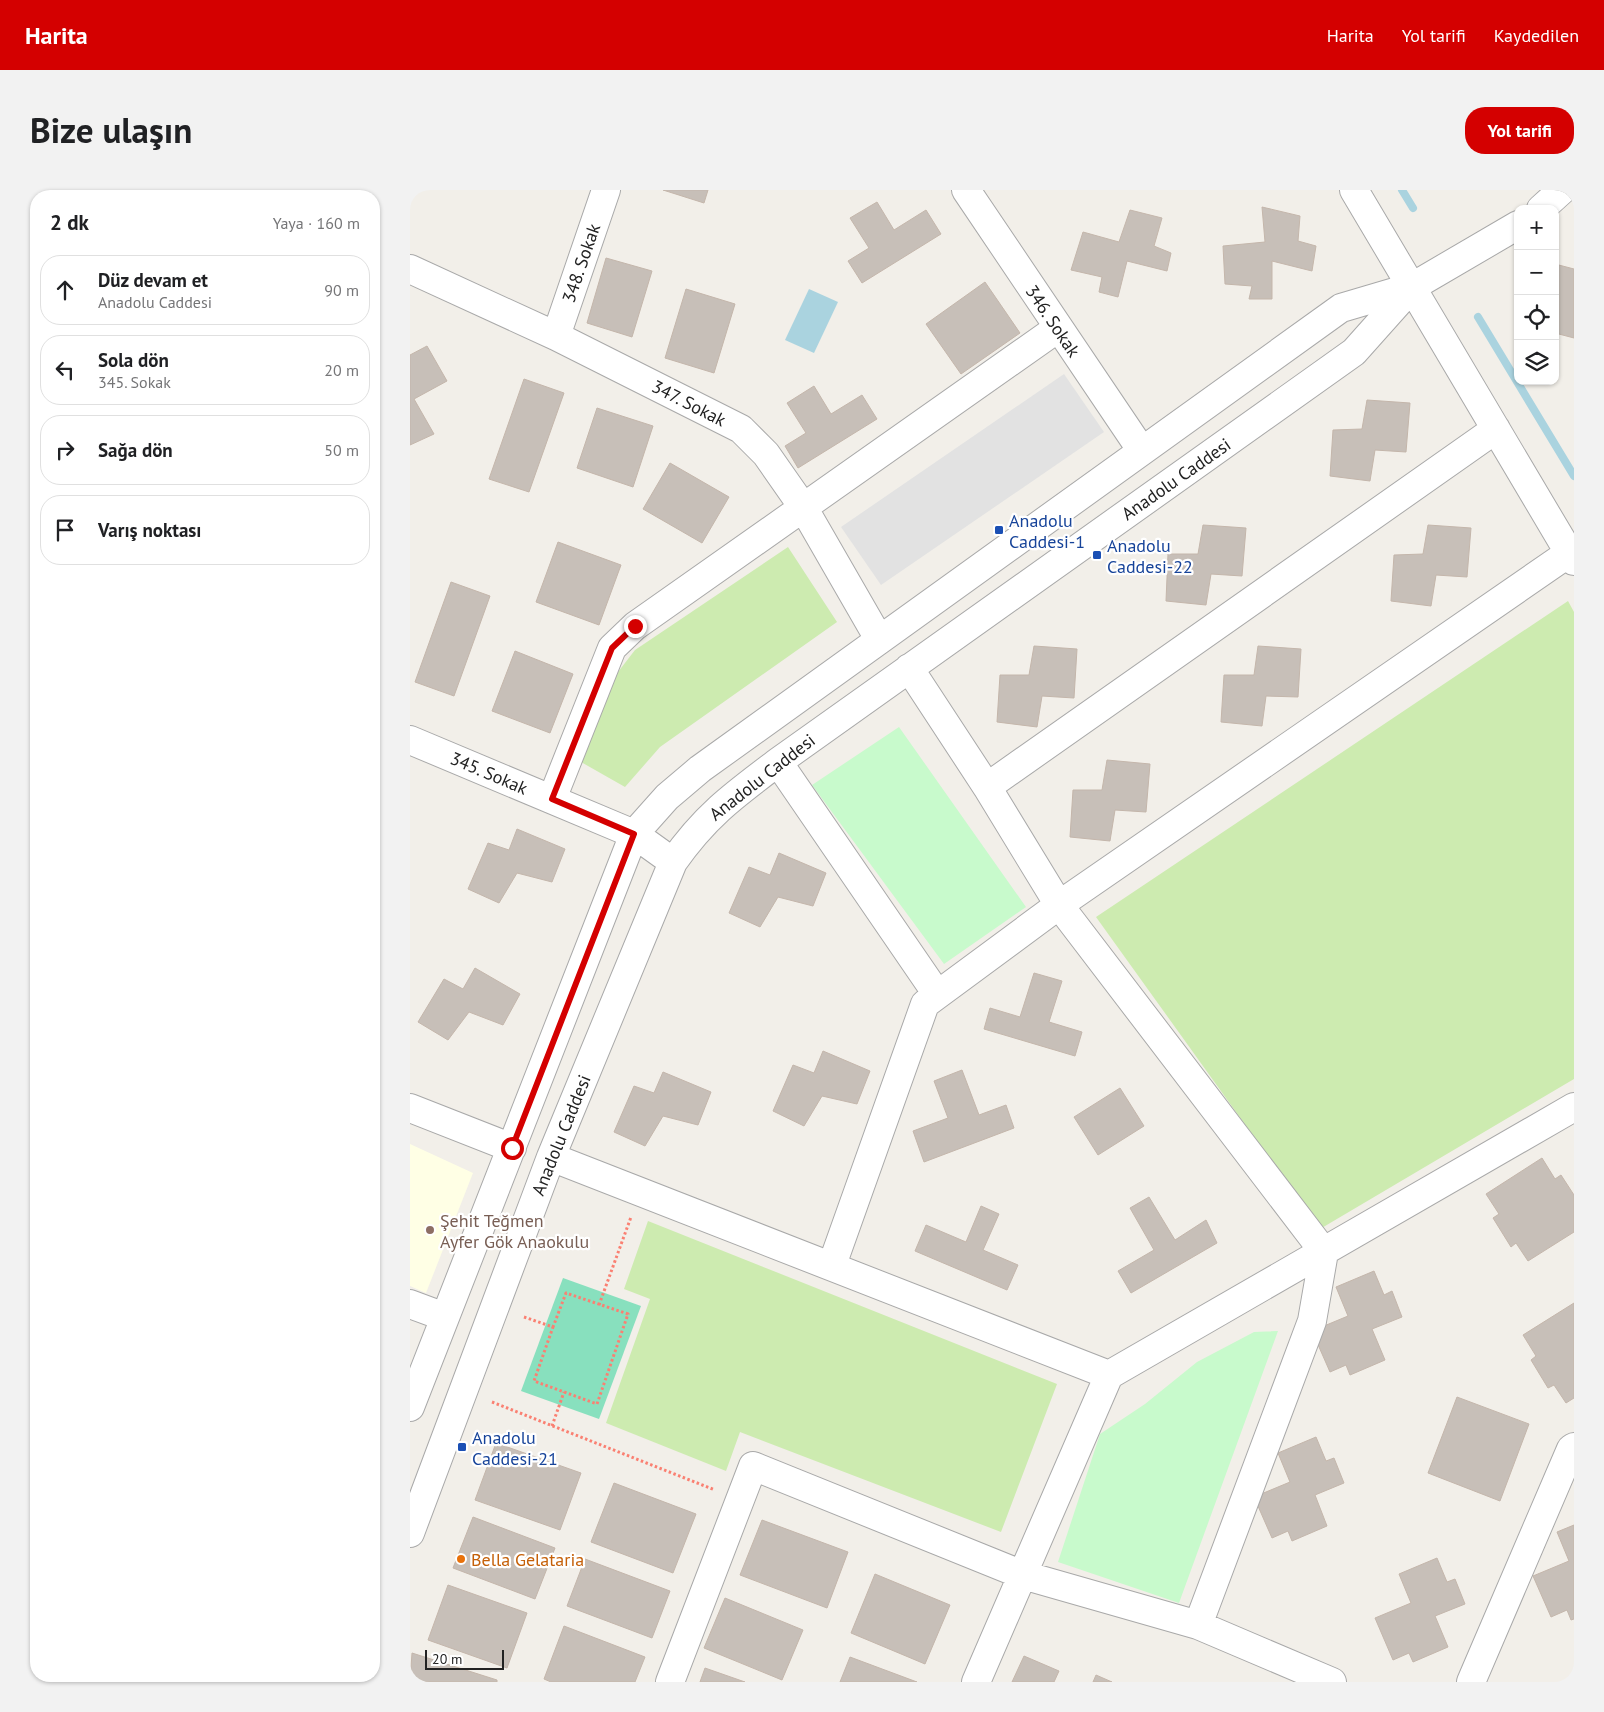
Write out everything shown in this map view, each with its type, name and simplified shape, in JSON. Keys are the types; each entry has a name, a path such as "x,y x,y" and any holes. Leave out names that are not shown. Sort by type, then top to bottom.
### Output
{"street":[{"name":"348. Sokak","path":"556,336 606,190"},
{"name":"346. Sokak","path":"966,190 1142,451"},
{"path":"832,1265 925,1004 1059,905 1572,557 1354,190"},
{"path":"1545,205 1562,190"},
{"name":"Anadolu Caddesi","path":"410,1408 634,834 667,797 700,769 879,639 1341,308 1412,288 1514,227"},
{"name":"347. Sokak","path":"410,269 556,336 741,429 766,454 803,507 879,639"},
{"name":"Anadolu Caddesi","path":"410,1533 551,1157 673,862 693,834 720,806 778,762 1354,352 1412,288"},
{"path":"552,799 612,648 635,626 1058,328"},
{"path":"987,787 1496,429"},
{"path":"909,668 987,787 1059,905 1324,1252 1312,1321 1198,1625"},
{"name":"345. Sokak","path":"410,740 634,834 673,862"},
{"path":"778,762 937,994"},
{"path":"410,1108 512,1148"},
{"path":"976,1682 1109,1374 1572,1113"},
{"path":"551,1157 1109,1374"},
{"path":"410,1304 446,1317"},
{"path":"1471,1682 1571,1449 1574,1447"},
{"path":"670,1682 753,1466 1023,1575 1198,1625 1332,1682"}],"path":[{"path":"599,1305 633,1212"},
{"path":"566,1293 628,1314 597,1404 534,1381 553,1328 566,1293"},
{"path":"524,1317 553,1328"},
{"path":"552,1426 564,1392"},
{"path":"492,1402 740,1500"}],"shaded area":[{"path":"1064,374 1104,432 881,585 841,527"},
{"name":"Şehit Teğmen Ayfer Gök Anaokulu","path":"410,1144 473,1173 426,1293 410,1286"}],"green space":[{"path":"788,547 837,622 660,747 625,787 581,762 618,672 635,650"},
{"path":"1568,601 1574,612 1574,1079 1320,1229 1096,917"},
{"path":"899,727 1026,907 944,964 812,785"},
{"path":"648,1221 1057,1384 1001,1532 740,1432 726,1471 606,1423 650,1299 624,1289"},
{"path":"563,1278 641,1306 599,1419 521,1391"},
{"path":"1278,1331 1179,1603 1058,1562 1100,1434 1145,1404 1197,1362 1254,1332"}],"water":[{"path":"809,289 838,302 814,353 785,340"}],"building":[{"path":"663,190 708,190 704,203"},
{"path":"877,202 894,230 926,210 941,234 862,283 848,261 869,248 850,218"},
{"path":"1262,207 1300,216 1298,241 1316,246 1312,271 1272,261 1272,299 1249,299 1252,286 1225,284 1223,246 1265,242"},
{"path":"1130,210 1162,218 1154,246 1171,253 1167,271 1127,261 1118,297 1099,292 1102,277 1071,270 1083,232 1119,242"},
{"path":"606,258 652,271 632,337 587,323"},
{"path":"1559,265 1574,269 1574,338 1559,334"},
{"path":"985,282 1020,333 961,374 926,324"},
{"path":"686,289 735,304 714,373 665,358"},
{"path":"427,346 447,381 414,399 434,434 410,445 410,355"},
{"path":"524,379 564,393 529,492 489,479"},
{"path":"814,386 831,414 862,395 877,419 798,468 785,446 806,433 787,403"},
{"path":"1367,400 1410,403 1406,452 1375,450 1370,481 1330,476 1333,430 1362,429"},
{"path":"597,408 653,426 633,487 577,468"},
{"path":"670,463 729,497 702,543 643,509"},
{"path":"1203,525 1246,528 1242,576 1211,574 1206,605 1166,601 1168,554 1198,554"},
{"path":"1428,525 1471,528 1467,577 1436,575 1431,606 1391,601 1394,555 1423,554"},
{"path":"558,542 621,565 599,625 536,602"},
{"path":"451,582 490,596 454,696 415,682"},
{"path":"1034,646 1077,649 1074,698 1042,696 1037,727 997,722 1000,675 1029,675"},
{"path":"1258,646 1301,649 1298,697 1266,696 1262,726 1221,722 1224,675 1254,675"},
{"path":"515,651 573,674 550,733 492,711"},
{"path":"1107,760 1150,764 1146,812 1115,810 1110,841 1070,837 1073,790 1102,790"},
{"path":"517,829 565,849 552,882 517,873 499,903 468,889 488,843 509,850"},
{"path":"779,853 826,873 813,906 778,897 760,927 729,913 749,867 770,875"},
{"path":"475,968 520,994 503,1025 469,1012 448,1040 418,1022 444,979 463,989"},
{"path":"1034,973 1062,981 1049,1022 1082,1032 1075,1056 984,1029 990,1008 1020,1017"},
{"path":"823,1051 870,1071 857,1104 822,1096 804,1126 773,1111 793,1065 814,1073"},
{"path":"962,1070 979,1115 1006,1105 1014,1128 924,1162 913,1131 948,1118 934,1081"},
{"path":"663,1072 711,1092 698,1125 663,1116 645,1146 614,1132 634,1086 654,1093"},
{"path":"1120,1088 1144,1126 1098,1155 1074,1117"},
{"path":"1542,1158 1555,1179 1561,1175 1574,1195 1574,1232 1528,1261 1516,1243 1511,1247 1493,1218 1499,1214 1486,1194"},
{"path":"1149,1197 1175,1240 1206,1220 1217,1243 1131,1293 1118,1271 1154,1250 1130,1208"},
{"path":"981,1206 999,1214 983,1250 1018,1265 1007,1290 915,1251 926,1225 966,1242"},
{"path":"1374,1271 1384,1295 1392,1291 1402,1317 1372,1329 1385,1360 1350,1375 1346,1365 1330,1372 1312,1331 1348,1316 1336,1287"},
{"path":"1574,1303 1574,1398 1566,1403 1554,1385 1548,1388 1531,1360 1536,1356 1523,1335"},
{"path":"1457,1397 1529,1424 1500,1501 1428,1473"},
{"path":"1316,1437 1326,1461 1334,1458 1344,1483 1315,1495 1327,1526 1292,1541 1288,1531 1272,1538 1254,1497 1290,1482 1278,1453"},
{"path":"496,1443 581,1473 560,1530 475,1500"},
{"path":"614,1483 696,1514 673,1573 591,1542"},
{"path":"473,1517 555,1548 535,1599 453,1568"},
{"path":"762,1520 848,1552 827,1608 740,1575"},
{"path":"1574,1525 1574,1619 1571,1620 1567,1610 1551,1617 1533,1576 1569,1561 1557,1532"},
{"path":"1437,1558 1447,1582 1455,1579 1465,1604 1435,1616 1448,1647 1413,1662 1409,1653 1393,1660 1375,1618 1411,1603 1399,1574"},
{"path":"585,1559 670,1591 652,1638 567,1606"},
{"path":"875,1574 950,1605 925,1664 851,1633"},
{"path":"448,1585 527,1613 507,1668 428,1640"},
{"path":"725,1598 803,1630 782,1680 704,1648"},
{"path":"564,1626 645,1657 635,1682 551,1682 544,1679"},
{"path":"412,1653 497,1680 497,1682 410,1682"},
{"path":"1024,1656 1059,1671 1054,1682 1012,1682"},
{"path":"850,1657 917,1682 840,1682"},
{"path":"705,1668 745,1682 700,1682"},
{"path":"1096,1675 1112,1682 1093,1682"}],"waterway":[{"path":"1402,190 1413,208"},
{"path":"1478,317 1574,476"}],"place":[{"name":"Anadolu Caddesi-1","path":"999,530"},
{"name":"Anadolu Caddesi-22","path":"1097,555"},
{"name":"Şehit Teğmen Ayfer Gök Anaokulu","path":"430,1230"},
{"name":"Anadolu Caddesi-21","path":"462,1447"},
{"name":"Bella Gelataria","path":"461,1559"}],"route":[{"path":"512,1148 634,834 552,799 612,648 635,626"}]}
